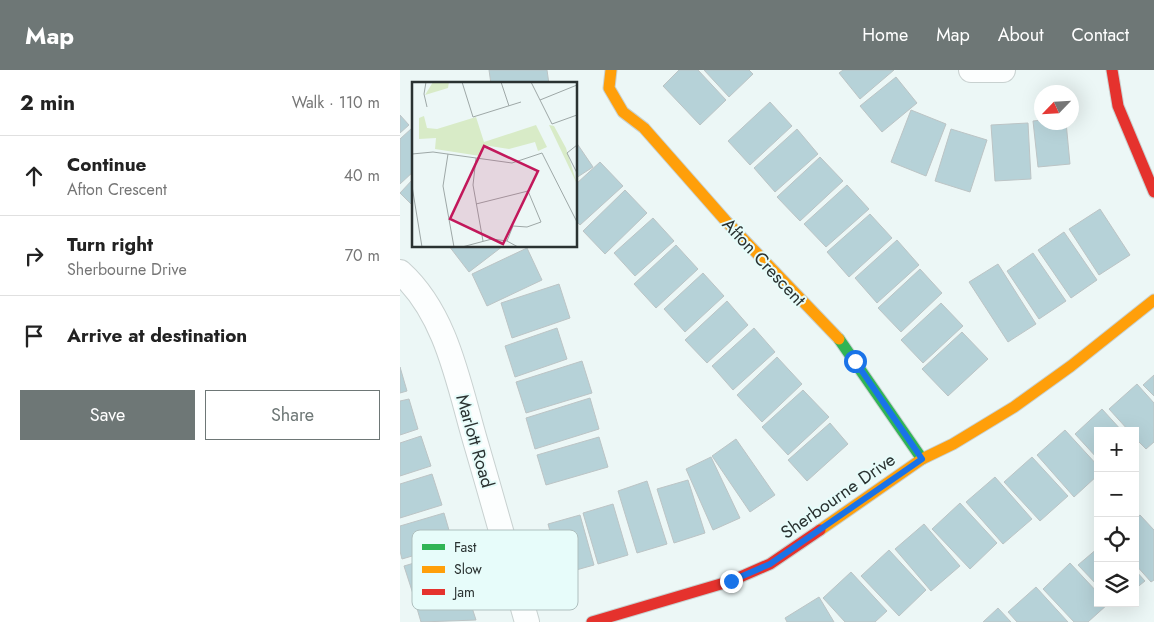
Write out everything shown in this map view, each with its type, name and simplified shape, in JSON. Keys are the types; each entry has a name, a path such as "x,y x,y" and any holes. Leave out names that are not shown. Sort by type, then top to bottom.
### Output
{"street":[{"name":"Afton Crescent","path":"610,70 610,90 617,107 630,121 644,128 725,220 845,345 922,459"},
{"path":"971,70 1003,70"},
{"path":"1112,70 1118,106 1154,192"},
{"name":"Marlott Road","path":"400,272 414,284 436,318 453,365 501,530"},
{"name":"Sherbourne Drive","path":"592,622 731,581 770,564 922,459 947,448 1021,402 1154,300"}],"building":[{"path":"489,70 547,70 549,82 491,82"},
{"path":"679,70 698,70 726,100 700,125 663,86"},
{"path":"704,70 749,70 753,74 729,97"},
{"path":"843,70 894,70 860,99 839,73"},
{"path":"896,77 917,103 882,132 860,106"},
{"path":"770,102 792,126 750,165 728,141"},
{"path":"911,110 946,124 926,176 891,162"},
{"path":"400,115 409,125 400,133"},
{"path":"1033,121 1034,130 1067,130 1070,164 1038,167"},
{"path":"1028,123 1031,179 995,181 991,125"},
{"path":"412,128 412,173 400,184 400,139"},
{"path":"797,129 818,154 775,192 754,168"},
{"path":"951,129 987,140 970,192 935,181"},
{"path":"578,145 593,167 578,177"},
{"path":"820,157 843,181 800,221 777,197"},
{"path":"600,162 623,186 580,225 578,223 578,182"},
{"path":"412,180 412,205 400,193"},
{"path":"847,185 869,209 826,247 804,224"},
{"path":"625,190 647,213 605,254 583,231"},
{"path":"1100,209 1130,255 1099,275 1069,229"},
{"path":"870,214 892,238 849,277 827,252"},
{"path":"653,218 674,241 635,276 614,253"},
{"path":"1064,232 1097,280 1071,298 1038,250"},
{"path":"897,240 919,265 877,303 855,278"},
{"path":"676,245 698,269 656,308 634,284"},
{"path":"451,248 500,248 469,272"},
{"path":"527,248 542,280 487,306 472,274"},
{"path":"1033,253 1066,301 1039,319 1007,271"},
{"path":"998,264 1036,324 1008,342 969,282"},
{"path":"920,269 942,293 901,332 878,308"},
{"path":"703,273 724,296 685,332 664,309"},
{"path":"559,284 570,318 512,338 501,303"},
{"path":"727,301 748,325 707,363 685,340"},
{"path":"941,303 963,326 923,363 901,340"},
{"path":"557,328 567,359 515,377 505,346"},
{"path":"754,328 775,352 733,390 712,366"},
{"path":"962,332 988,359 948,396 922,369"},
{"path":"777,357 802,384 762,422 737,395"},
{"path":"582,361 592,393 526,413 516,382"},
{"path":"400,367 407,391 400,393"},
{"path":"1154,375 1154,396 1143,385"},
{"path":"1137,384 1154,403 1154,442 1146,449 1139,442 1139,427 1125,427 1109,409"},
{"path":"803,390 829,417 788,455 762,427"},
{"path":"590,398 599,429 535,449 526,418"},
{"path":"409,399 418,429 400,435 400,401"},
{"path":"1102,409 1118,427 1094,427 1094,455 1075,434"},
{"path":"830,423 848,444 807,481 788,460"},
{"path":"1065,430 1094,462 1094,479 1074,497 1037,455"},
{"path":"421,436 431,466 400,476 400,443"},
{"path":"599,437 608,467 546,485 537,455"},
{"path":"736,439 775,495 750,512 712,456"},
{"path":"711,457 740,518 713,530 686,469"},
{"path":"1032,457 1068,496 1040,521 1004,482"},
{"path":"432,474 442,505 400,518 400,484"},
{"path":"995,477 1032,519 1003,544 966,502"},
{"path":"688,480 705,533 674,543 657,489"},
{"path":"647,481 667,544 637,553 618,491"},
{"path":"960,503 997,543 970,569 932,529"},
{"path":"613,504 628,555 598,564 583,513"},
{"path":"444,513 449,530 412,530 412,556 402,559 400,551 400,526"},
{"path":"580,515 594,565 578,570 578,530 550,530 548,524"},
{"path":"1139,516 1154,530 1154,580 1151,582 1139,568"},
{"path":"924,524 960,566 931,591 895,549"},
{"path":"889,550 926,590 899,616 861,576"},
{"path":"1094,551 1094,582 1078,565"},
{"path":"1070,563 1094,589 1094,607 1105,607 1088,622 1074,622 1043,589"},
{"path":"412,564 412,591 404,566"},
{"path":"851,572 887,611 875,622 845,622 823,598"},
{"path":"1139,574 1145,581 1139,586"},
{"path":"1036,587 1068,622 1017,622 1008,612"},
{"path":"819,597 834,622 787,622 785,618"},
{"path":"998,608 1011,622 983,622"},
{"path":"417,610 473,610 476,620 421,622"}],"traffic: fast":[{"path":"839,339 922,459"}],"traffic: slow":[{"path":"611,70 609,88 623,112 644,128 725,220 839,339"},
{"path":"820,530 922,459 953,444 1014,407 1071,366 1154,300"}],"traffic: jam":[{"path":"1112,70 1118,106 1154,192"},
{"path":"592,622 731,581 770,564 820,530"}],"route":[{"path":"731,581 770,564 922,459 906,439 855,361"}]}
